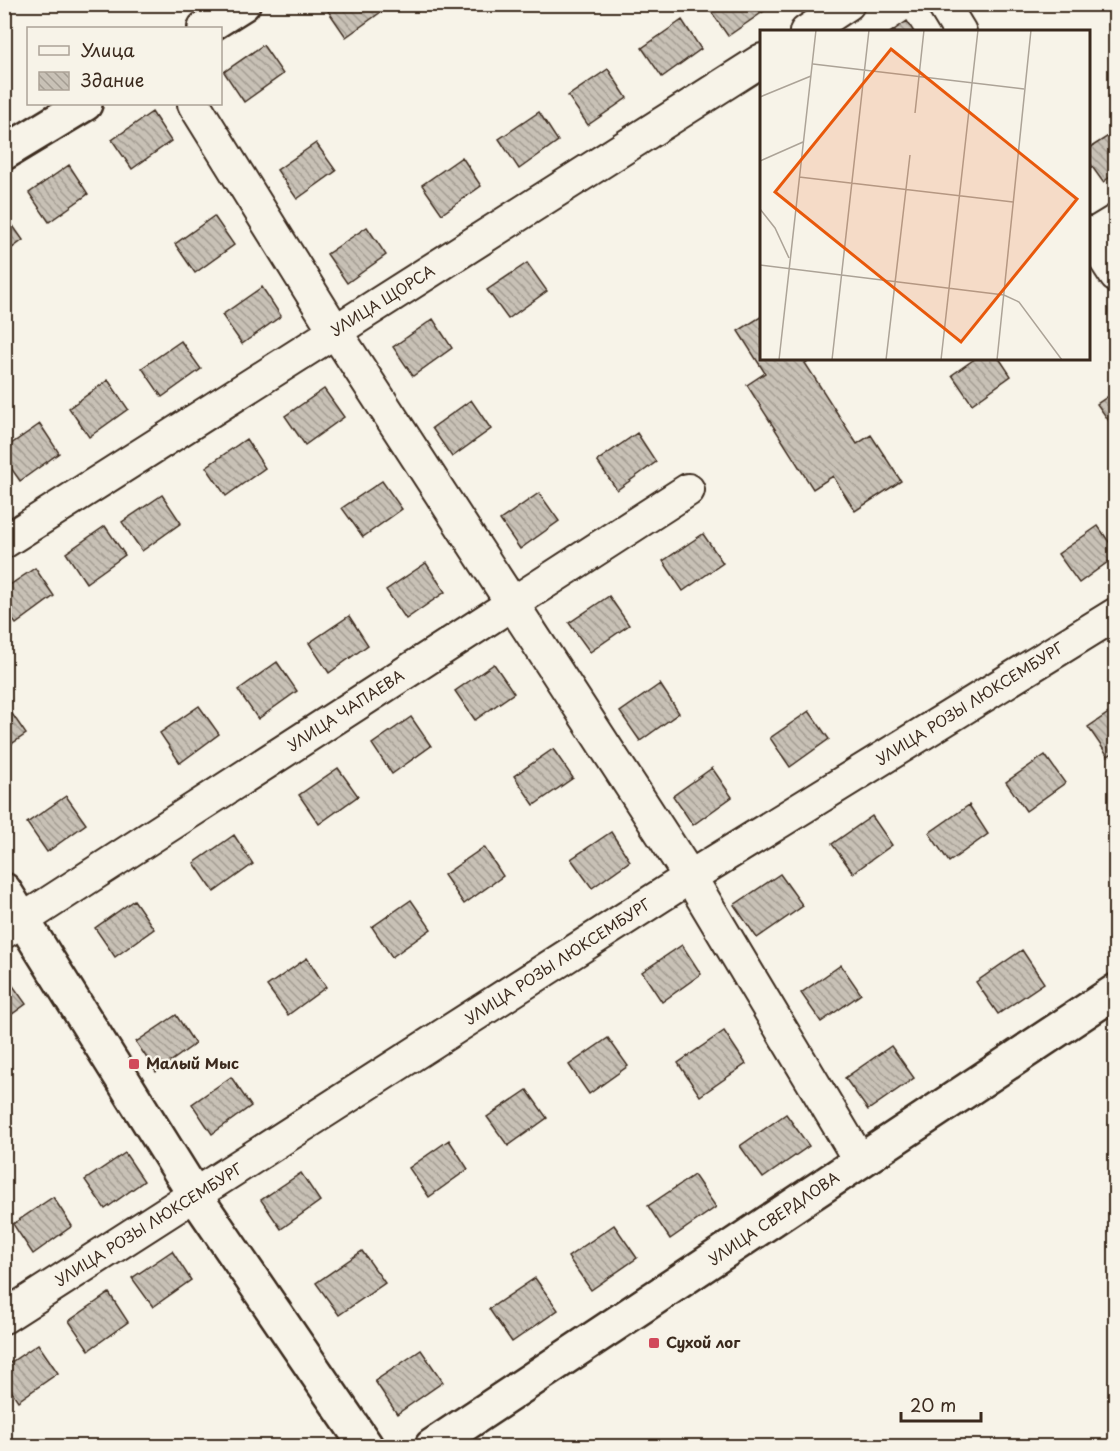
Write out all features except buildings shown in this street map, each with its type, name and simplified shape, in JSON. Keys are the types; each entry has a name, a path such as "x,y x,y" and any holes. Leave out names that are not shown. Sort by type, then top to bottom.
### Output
{"street":[{"path":"207,27 243,4"},
{"path":"809,30 848,4"},
{"path":"943,4 959,30"},
{"name":"УЛИЦА ЩОРСА","path":"4,542 760,61"},
{"path":"4,153 83,105"},
{"path":"195,105 335,331 510,604 690,877 860,1161"},
{"path":"1096,232 1116,276"},
{"name":"УЛИЦА ЧАПАЕВА","path":"14,926 688,490"},
{"name":"УЛИЦА РОЗЫ ЛЮКСЕМБУРГ","path":"4,1317 196,1197 690,877 1116,614"},
{"path":"4,890 14,926 366,1446"},
{"name":"УЛИЦА СВЕРДЛОВА","path":"432,1446 1116,991"}],"place":[{"name":"Малый Мыс","path":"134,1064"},
{"name":"Сухой лог","path":"654,1343"}]}
